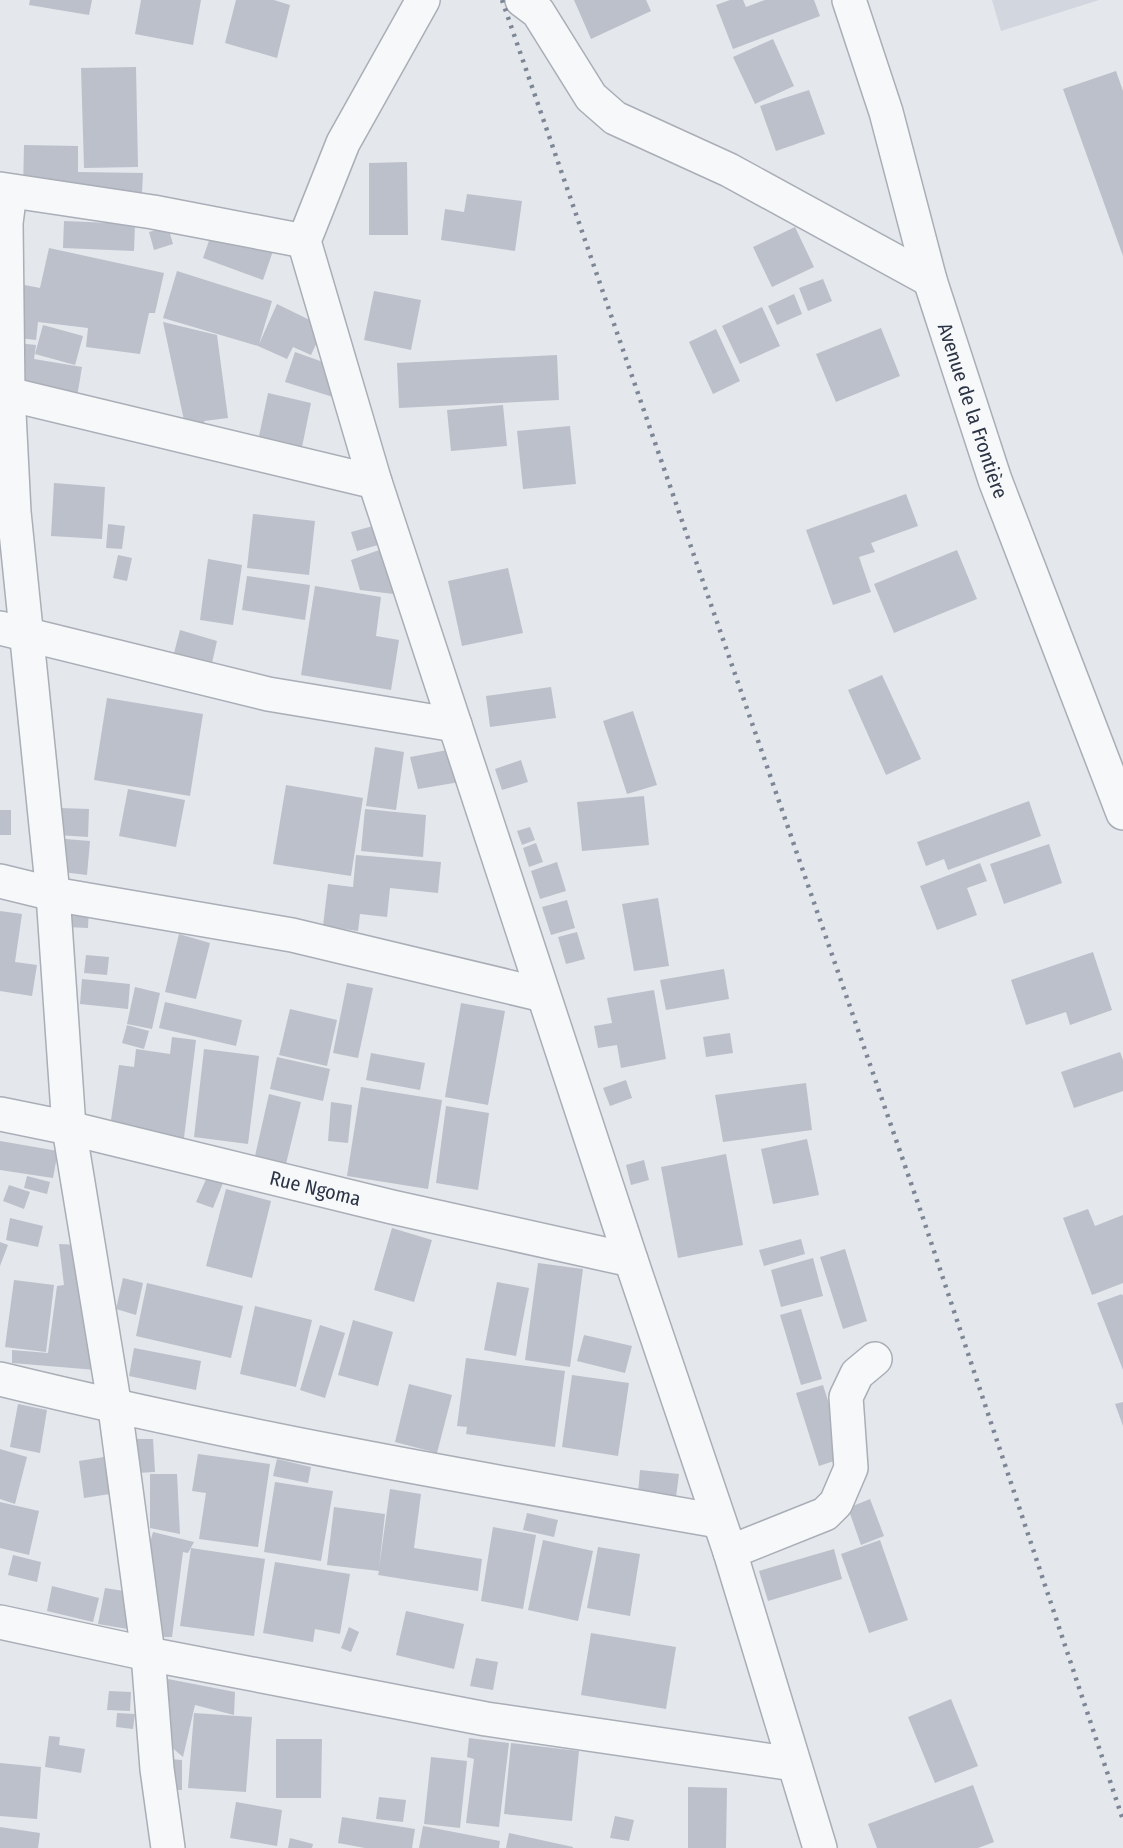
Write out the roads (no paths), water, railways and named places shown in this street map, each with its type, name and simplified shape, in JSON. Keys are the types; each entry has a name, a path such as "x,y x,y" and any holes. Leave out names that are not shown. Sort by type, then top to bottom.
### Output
{"street":[{"path":"423,0 344,143 304,241 375,482 543,995 730,1552 820,1848"},
{"path":"522,0 538,12 591,97 615,118 729,170 930,280"},
{"name":"Avenue de la Frontière","path":"849,0 886,112 930,280 995,480 1123,813"},
{"path":"168,1848 158,1769 148,1654 116,1408 69,1128 53,894 13,631 14,512 4,393 5,190 153,212 304,241"},
{"path":"4,393 375,482"},
{"path":"13,631 268,694 455,725"},
{"path":"0,881 53,894 292,936 543,995"},
{"name":"Rue Ngoma","path":"0,1114 69,1128 392,1207 631,1260"},
{"path":"730,1552 825,1514 836,1503 851,1468 846,1397 856,1374 875,1359"},
{"path":"0,1379 116,1408 468,1478 718,1521"},
{"path":"0,1622 148,1654 486,1719 794,1764"}],"railway":[{"path":"502,0 922,1215 1123,1820"}]}
